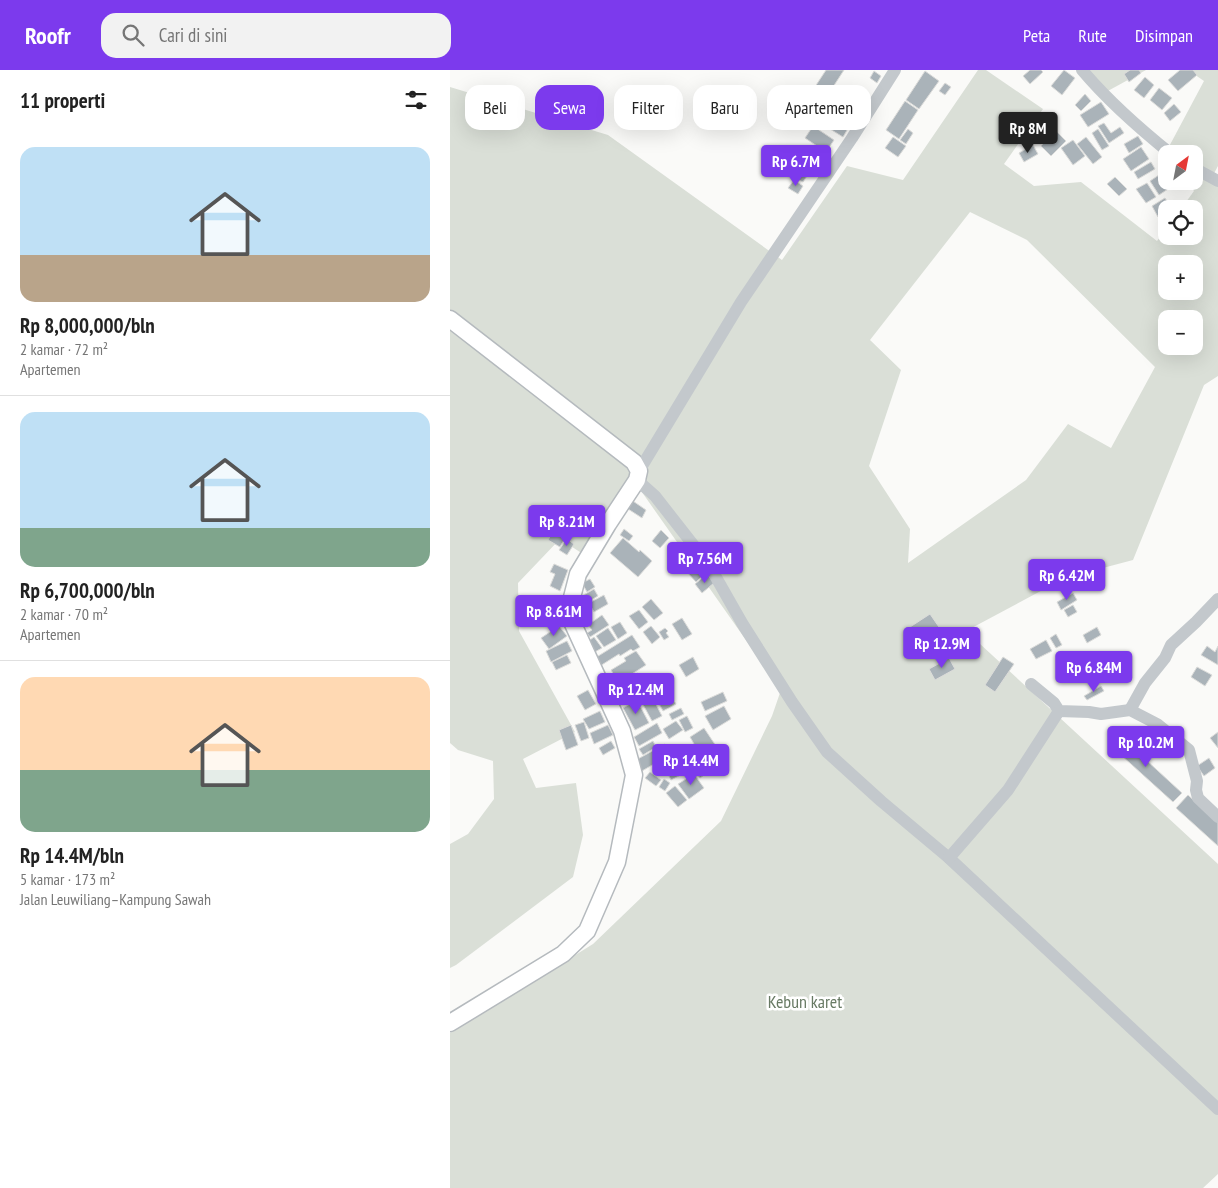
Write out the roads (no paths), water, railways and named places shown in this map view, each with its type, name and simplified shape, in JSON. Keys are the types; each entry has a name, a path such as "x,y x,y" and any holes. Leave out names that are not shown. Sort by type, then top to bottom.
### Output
{"main road":[{"path":"450,319 634,462 638,476 578,574 568,613 622,731 634,775 617,862 587,931 564,954 450,1023"}],"street":[{"path":"895,70 852,138 741,302 638,476 709,564 742,623 792,702 828,752 949,858 1218,1109"},
{"path":"1082,70 1096,87 1160,145"},
{"path":"1203,173 1218,181"},
{"path":"1130,710 1145,683 1166,658 1171,645 1218,599"},
{"path":"1031,684 1054,703 1059,711"},
{"path":"1059,711 1101,714 1130,710 1157,724 1189,750 1197,781 1196,790 1198,798 1218,818"},
{"path":"949,858 1008,790 1059,711"}],"park label":[{"name":"Kebun karet","path":"805,1001"}]}
